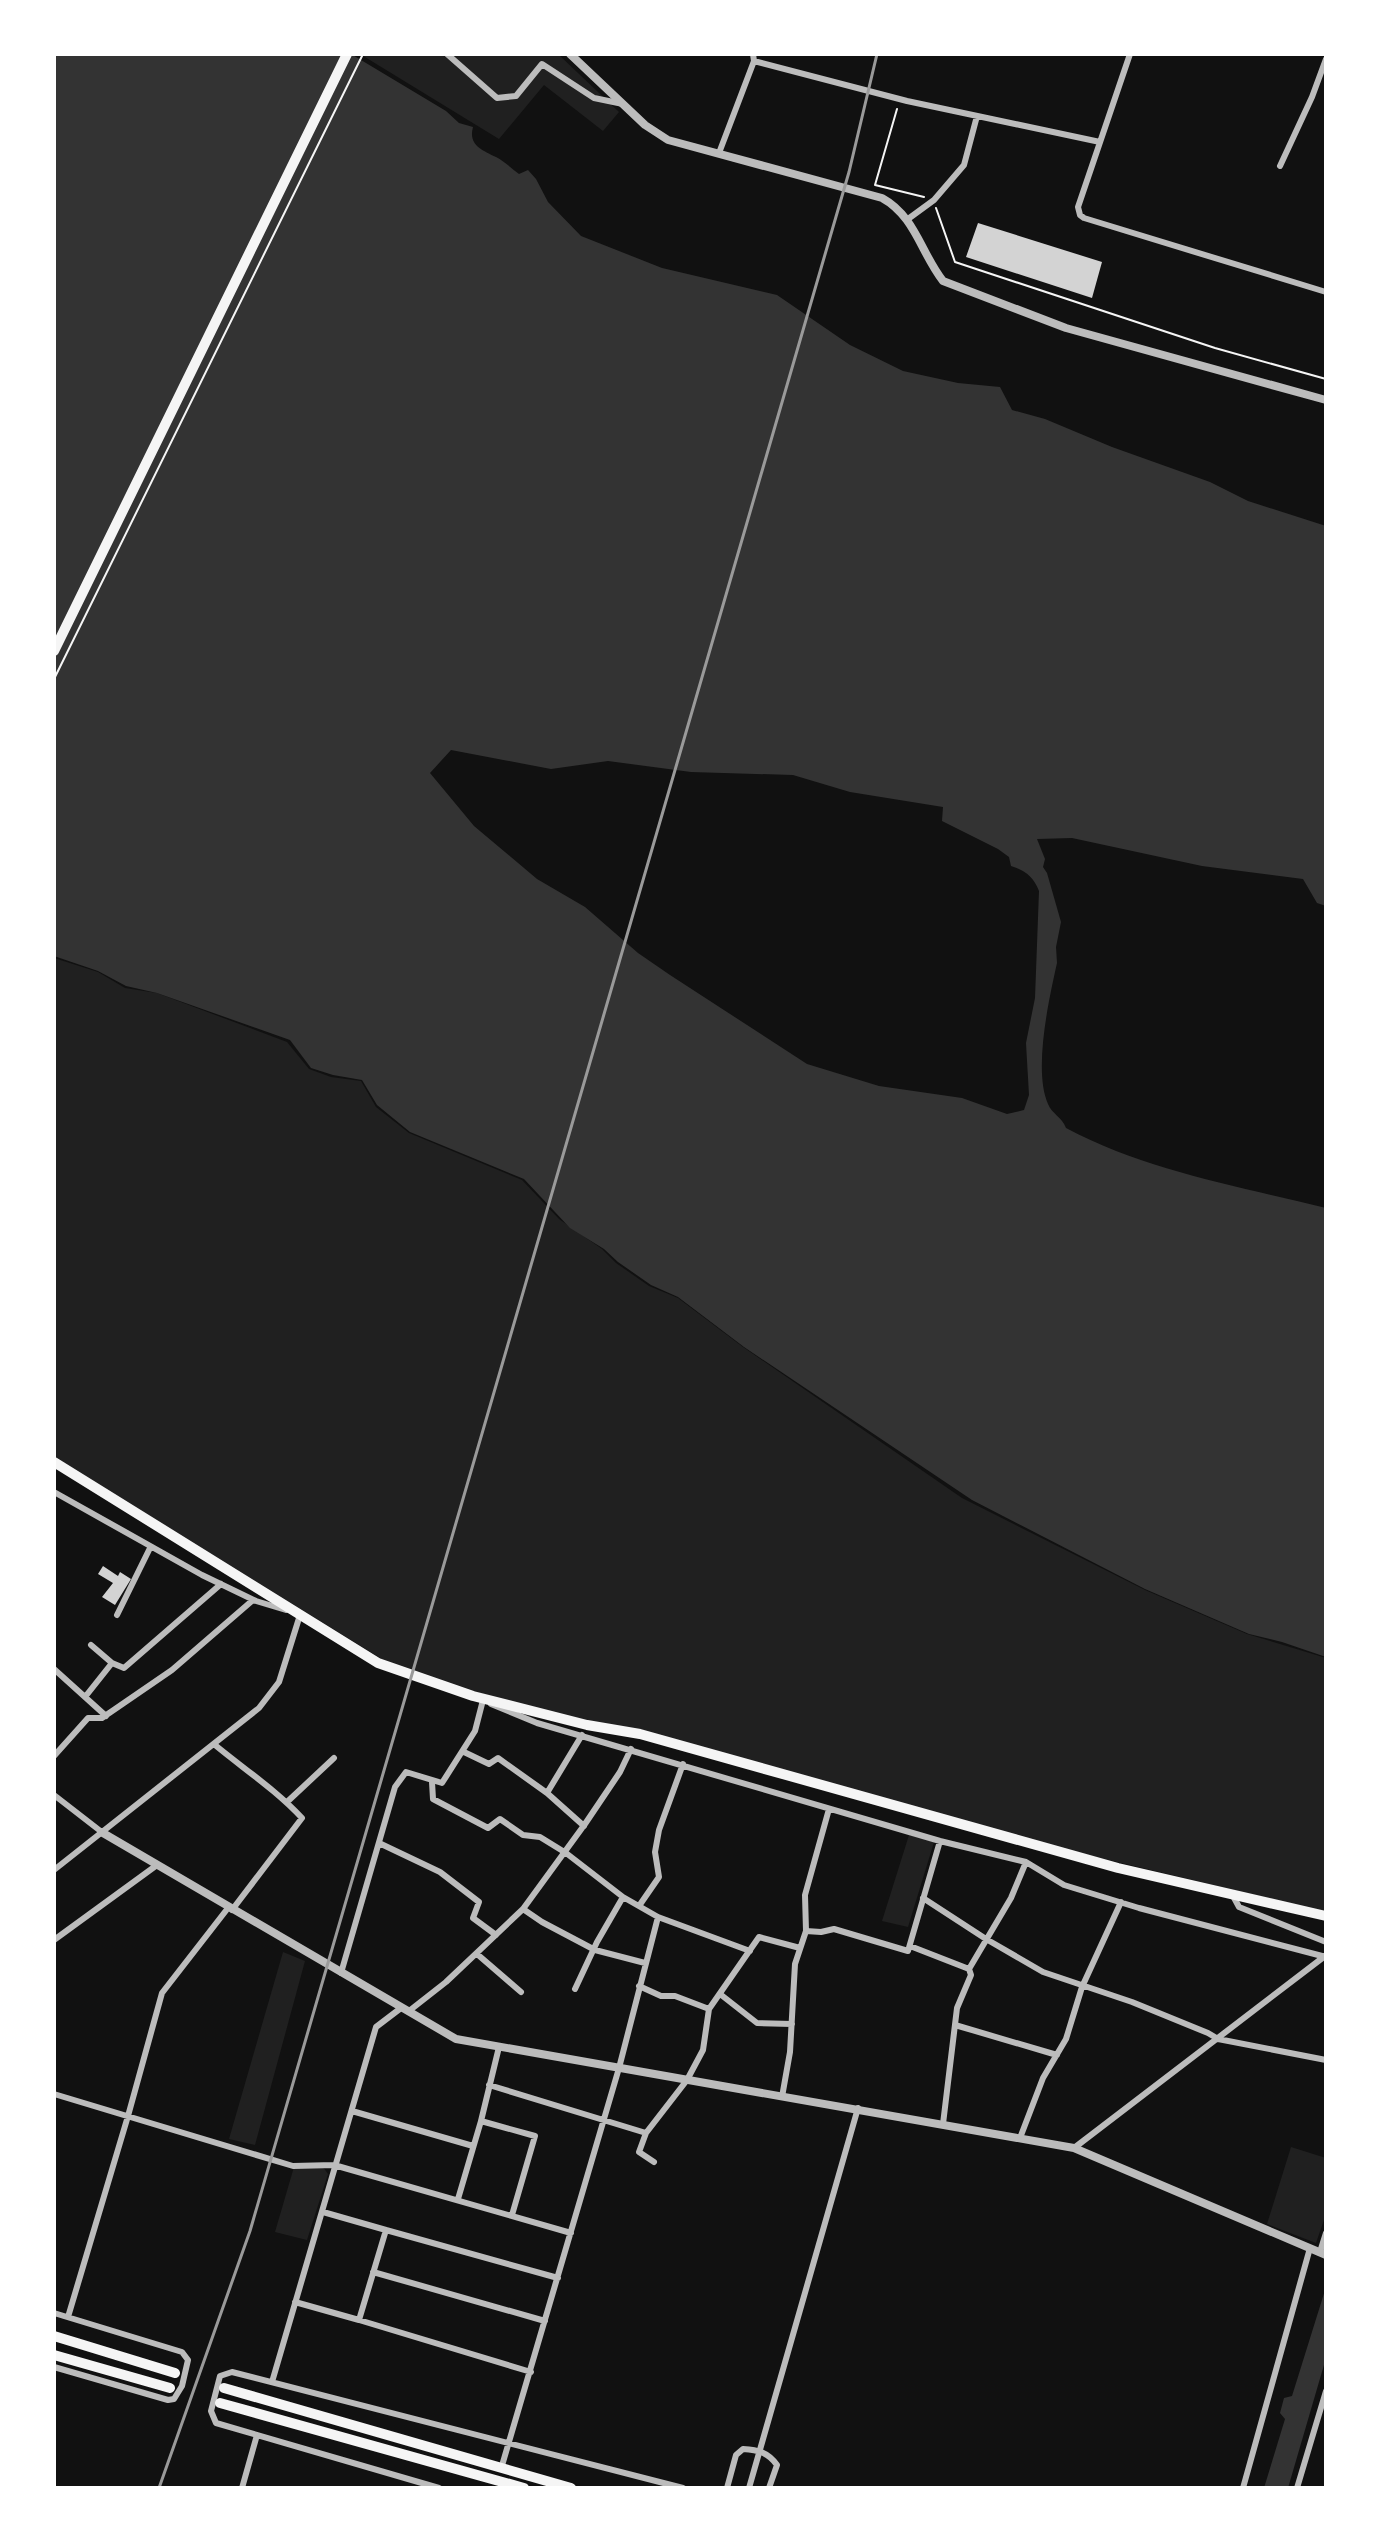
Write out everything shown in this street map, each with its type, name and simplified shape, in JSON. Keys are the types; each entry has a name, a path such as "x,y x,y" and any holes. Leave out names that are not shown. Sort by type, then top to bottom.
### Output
{"main road":[{"path":"54,651 347,54"},
{"path":"54,1462 378,1663 478,1698 587,1725 640,1734 1118,1868 1326,1916"},
{"path":"54,2336 175,2373"},
{"path":"54,2355 170,2388"},
{"path":"224,2388 571,2488"},
{"path":"220,2403 497,2484 524,2488"}],"street":[{"path":"447,54 497,98 516,96 542,64 594,98 623,104"},
{"path":"570,54 645,125 668,140 882,198 908,219 930,265 943,281 1066,328 1326,400"},
{"path":"1130,54 1078,207 1080,215 1326,292"},
{"path":"719,153 754,58 907,101 1100,142"},
{"path":"1280,166 1326,59"},
{"path":"908,219 934,200 964,165 977,116"},
{"path":"54,1870 215,1745 269,1697 285,1665 300,1615 253,1600 55,1495"},
{"path":"117,1615 150,1548"},
{"path":"91,1645 112,1663 124,1668 221,1584"},
{"path":"54,1756 88,1718 106,1716 172,1670 253,1600"},
{"path":"85,1697 112,1663"},
{"path":"54,1669 106,1716"},
{"path":"341,1973 395,1787 406,1772 442,1783 475,1731 478,1698 515,1716 940,1841 1026,1862 1064,1885 1326,1956"},
{"path":"547,1793 582,1735"},
{"path":"68,2317 162,1993 302,1818 287,1802 215,1745"},
{"path":"272,2382 376,2027 405,2010 477,1954 523,1909 566,1853 620,1772 631,1749"},
{"path":"464,1752 489,1764 498,1758 547,1793 584,1826"},
{"path":"287,1802 334,1758"},
{"path":"639,1906 659,1877 655,1852 659,1830 683,1764"},
{"path":"432,1782 433,1799 468,1819 488,1828 500,1819 523,1835 540,1837 623,1897 658,1917 750,1951"},
{"path":"54,1795 103,1833 456,2039 1074,2148 1323,2253 1326,2233"},
{"path":"782,2097 792,2024 792,1990 806,1931 805,1895 829,1809"},
{"path":"806,1931 834,1929 908,1951 940,1841"},
{"path":"379,1843 440,1872 479,1902 473,1918 496,1935"},
{"path":"943,2124 957,2008 971,1975 969,1969 1011,1898 1026,1862"},
{"path":"54,1940 157,1865"},
{"path":"1232,1894 1239,1907 1326,1942"},
{"path":"575,1989 623,1897"},
{"path":"923,1898 1043,1972 1132,2002 1218,2039 1326,2060"},
{"path":"1020,2138 1043,2078 1066,2039 1082,1987 1121,1902"},
{"path":"523,1909 595,1950 645,1963"},
{"path":"497,2484 619,2068 658,1917"},
{"path":"654,2162 639,2152 646,2133 687,2080 703,2050 709,2009 759,1937 800,1948"},
{"path":"910,1946 969,1969"},
{"path":"477,1954 521,1992"},
{"path":"1074,2148 1326,1956"},
{"path":"639,1986 661,1996 675,1996 709,2009"},
{"path":"720,1994 757,2023 792,2024"},
{"path":"955,2025 1057,2055"},
{"path":"458,2199 499,2047"},
{"path":"489,2085 646,2133"},
{"path":"54,2094 293,2166 334,2165 571,2233"},
{"path":"749,2488 858,2108"},
{"path":"352,2111 473,2146"},
{"path":"481,2121 535,2136 512,2215"},
{"path":"323,2212 558,2278"},
{"path":"359,2320 386,2230"},
{"path":"1243,2488 1310,2248"},
{"path":"373,2272 545,2321"},
{"path":"295,2302 531,2372"},
{"path":"54,2313 182,2352 188,2360 174,2399 168,2400 54,2367"},
{"path":"439,2488 216,2423 211,2411 220,2376 232,2372 683,2488"},
{"path":"1297,2488 1326,2391"},
{"path":"242,2488 257,2435"},
{"path":"727,2488 736,2455 743,2449 759,2450 777,2465 769,2488"}],"path":[{"path":"54,679 363,54"},
{"path":"897,109 875,185 934,200 955,262 1215,348 1326,379"}],"shaded area":[{"path":"54,54 351,54 446,111 459,123 473,127 474,143 519,174 528,170 548,202 581,236 662,268 777,295 850,345 903,371 958,383 1000,387 1012,410 1045,419 1210,482 1248,501 1326,526 1326,906 1317,903 1303,879 1202,866 1072,838 1037,839 1061,922 1047,1014 1042,1073 1048,1104 1066,1128 1128,1156 1193,1176 1326,1208 1326,1657 1249,1634 1145,1589 972,1500 744,1347 678,1297 651,1285 570,1228 524,1179 410,1132 377,1105 362,1080 311,1068 290,1040 157,993 126,986 98,971 54,956","holes":["451,750 551,769 608,761 691,772 793,775 850,792 943,807 942,821 998,849 1009,857 1011,866 1032,878 1039,891 1035,998 1026,1043 1029,1095 1024,1110 1007,1114 962,1098 879,1086 807,1064 638,953 585,907 537,879 474,826 430,773"]},
{"path":"360,54 558,54 619,112 603,131 544,85 499,139"},
{"path":"54,958 98,972 125,988 157,993 287,1042 309,1069 331,1077 361,1081 376,1107 409,1133 522,1180 559,1219 602,1249 616,1263 649,1286 678,1298 743,1347 962,1498 1145,1590 1247,1634 1326,1658 1326,1912 1084,1854 492,1697 382,1659 54,1457"},
{"path":"909,1835 934,1842 908,1927 882,1921"},
{"path":"283,1952 305,1961 255,2145 229,2139"},
{"path":"1291,2147 1326,2158 1326,2214 1316,2243 1267,2224"},
{"path":"294,2167 323,2167 328,2174 307,2240 275,2232"},
{"path":"1326,2287 1326,2358 1288,2488 1264,2488 1285,2419 1280,2413 1284,2398 1292,2396"}],"building":[{"path":"978,223 1102,262 1092,298 966,257"},
{"path":"103,1566 118,1576 120,1572 131,1579 115,1605 102,1597 113,1583 98,1574"}],"railway":[{"path":"159,2488 250,2231 849,172 877,54"}]}
